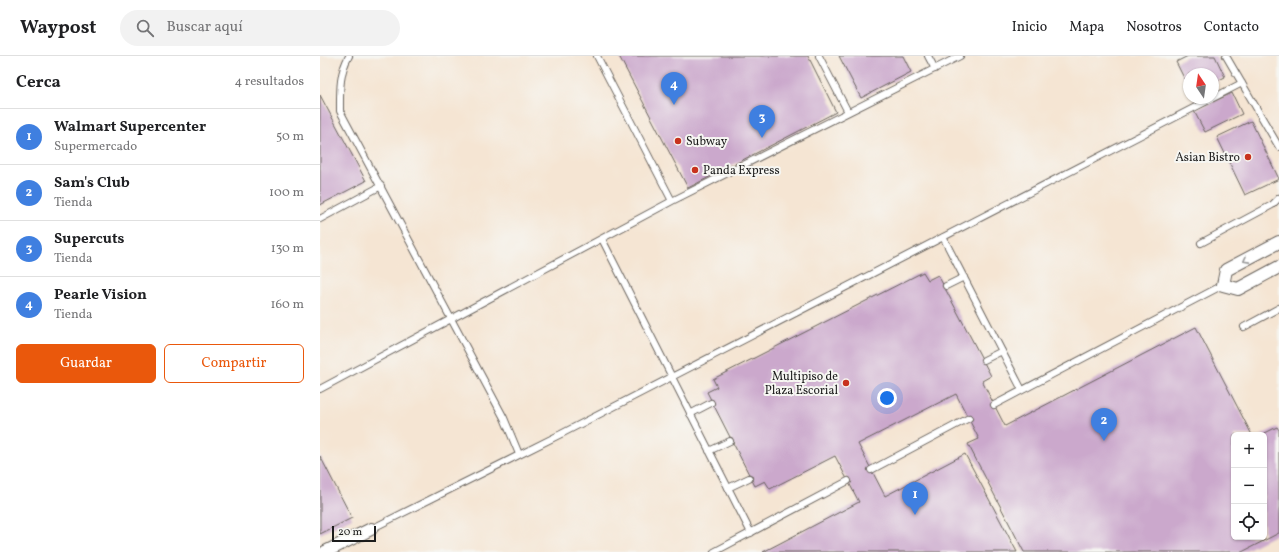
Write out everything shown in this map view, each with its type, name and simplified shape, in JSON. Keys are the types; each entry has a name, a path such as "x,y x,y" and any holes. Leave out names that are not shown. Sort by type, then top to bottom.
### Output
{"street":[{"path":"1279,242 1226,270 1223,285 1238,289 1279,267"},
{"path":"326,552 371,529"}],"lane":[{"path":"349,56 344,65 341,80 340,111 504,418 519,454"},
{"path":"597,56 672,202"},
{"path":"818,56 848,112"},
{"path":"928,56 935,69"},
{"path":"320,389 672,202 960,56"},
{"path":"1226,56 1279,147"},
{"path":"371,529 561,434 1242,83"},
{"path":"320,219 381,186"},
{"path":"1201,243 1272,205 1279,198"},
{"path":"943,237 1022,390"},
{"path":"602,239 751,533"},
{"path":"946,286 964,277"},
{"path":"994,405 1223,285"},
{"path":"1244,326 1279,308"},
{"path":"984,360 1002,351"},
{"path":"690,414 711,403"},
{"path":"871,470 969,418"},
{"path":"710,451 730,441"},
{"path":"728,488 749,478"},
{"path":"714,552 848,482"}],"building":[{"path":"619,56 808,56 836,112 688,188"},
{"path":"839,56 903,56 911,72 861,98"},
{"path":"1188,56 1215,56 1225,77 1219,80 1219,68 1183,68 1183,76 1176,62"},
{"path":"1232,93 1242,114 1205,132 1194,111 1209,104 1219,104 1219,99"},
{"path":"320,95 366,181 320,205"},
{"name":"Asian Bistro","path":"1251,121 1279,179 1245,195 1217,137"},
{"path":"923,272 928,280 938,275 991,376 982,381 1005,426 1196,327 1250,432 1231,432 1231,540 1265,540 1242,552 1024,552 968,444 979,439 956,394 858,444 885,496 965,454 1017,552 763,552 859,502 835,456 770,489 765,481 755,486 707,392 717,387 713,379"},
{"path":"1277,427 1279,430 1279,533 1267,539 1267,432"},
{"path":"320,456 352,518 320,534"}],"place":[{"name":"Pearle Vision","path":"674,105"},
{"name":"Supercuts","path":"762,138"},
{"name":"Subway","path":"678,141"},
{"name":"Asian Bistro","path":"1248,157"},
{"name":"Panda Express","path":"695,170"},
{"name":"Multipiso de Plaza Escorial","path":"846,383"},
{"name":"Sam's Club","path":"1104,441"},
{"name":"Walmart Supercenter","path":"915,515"}]}
